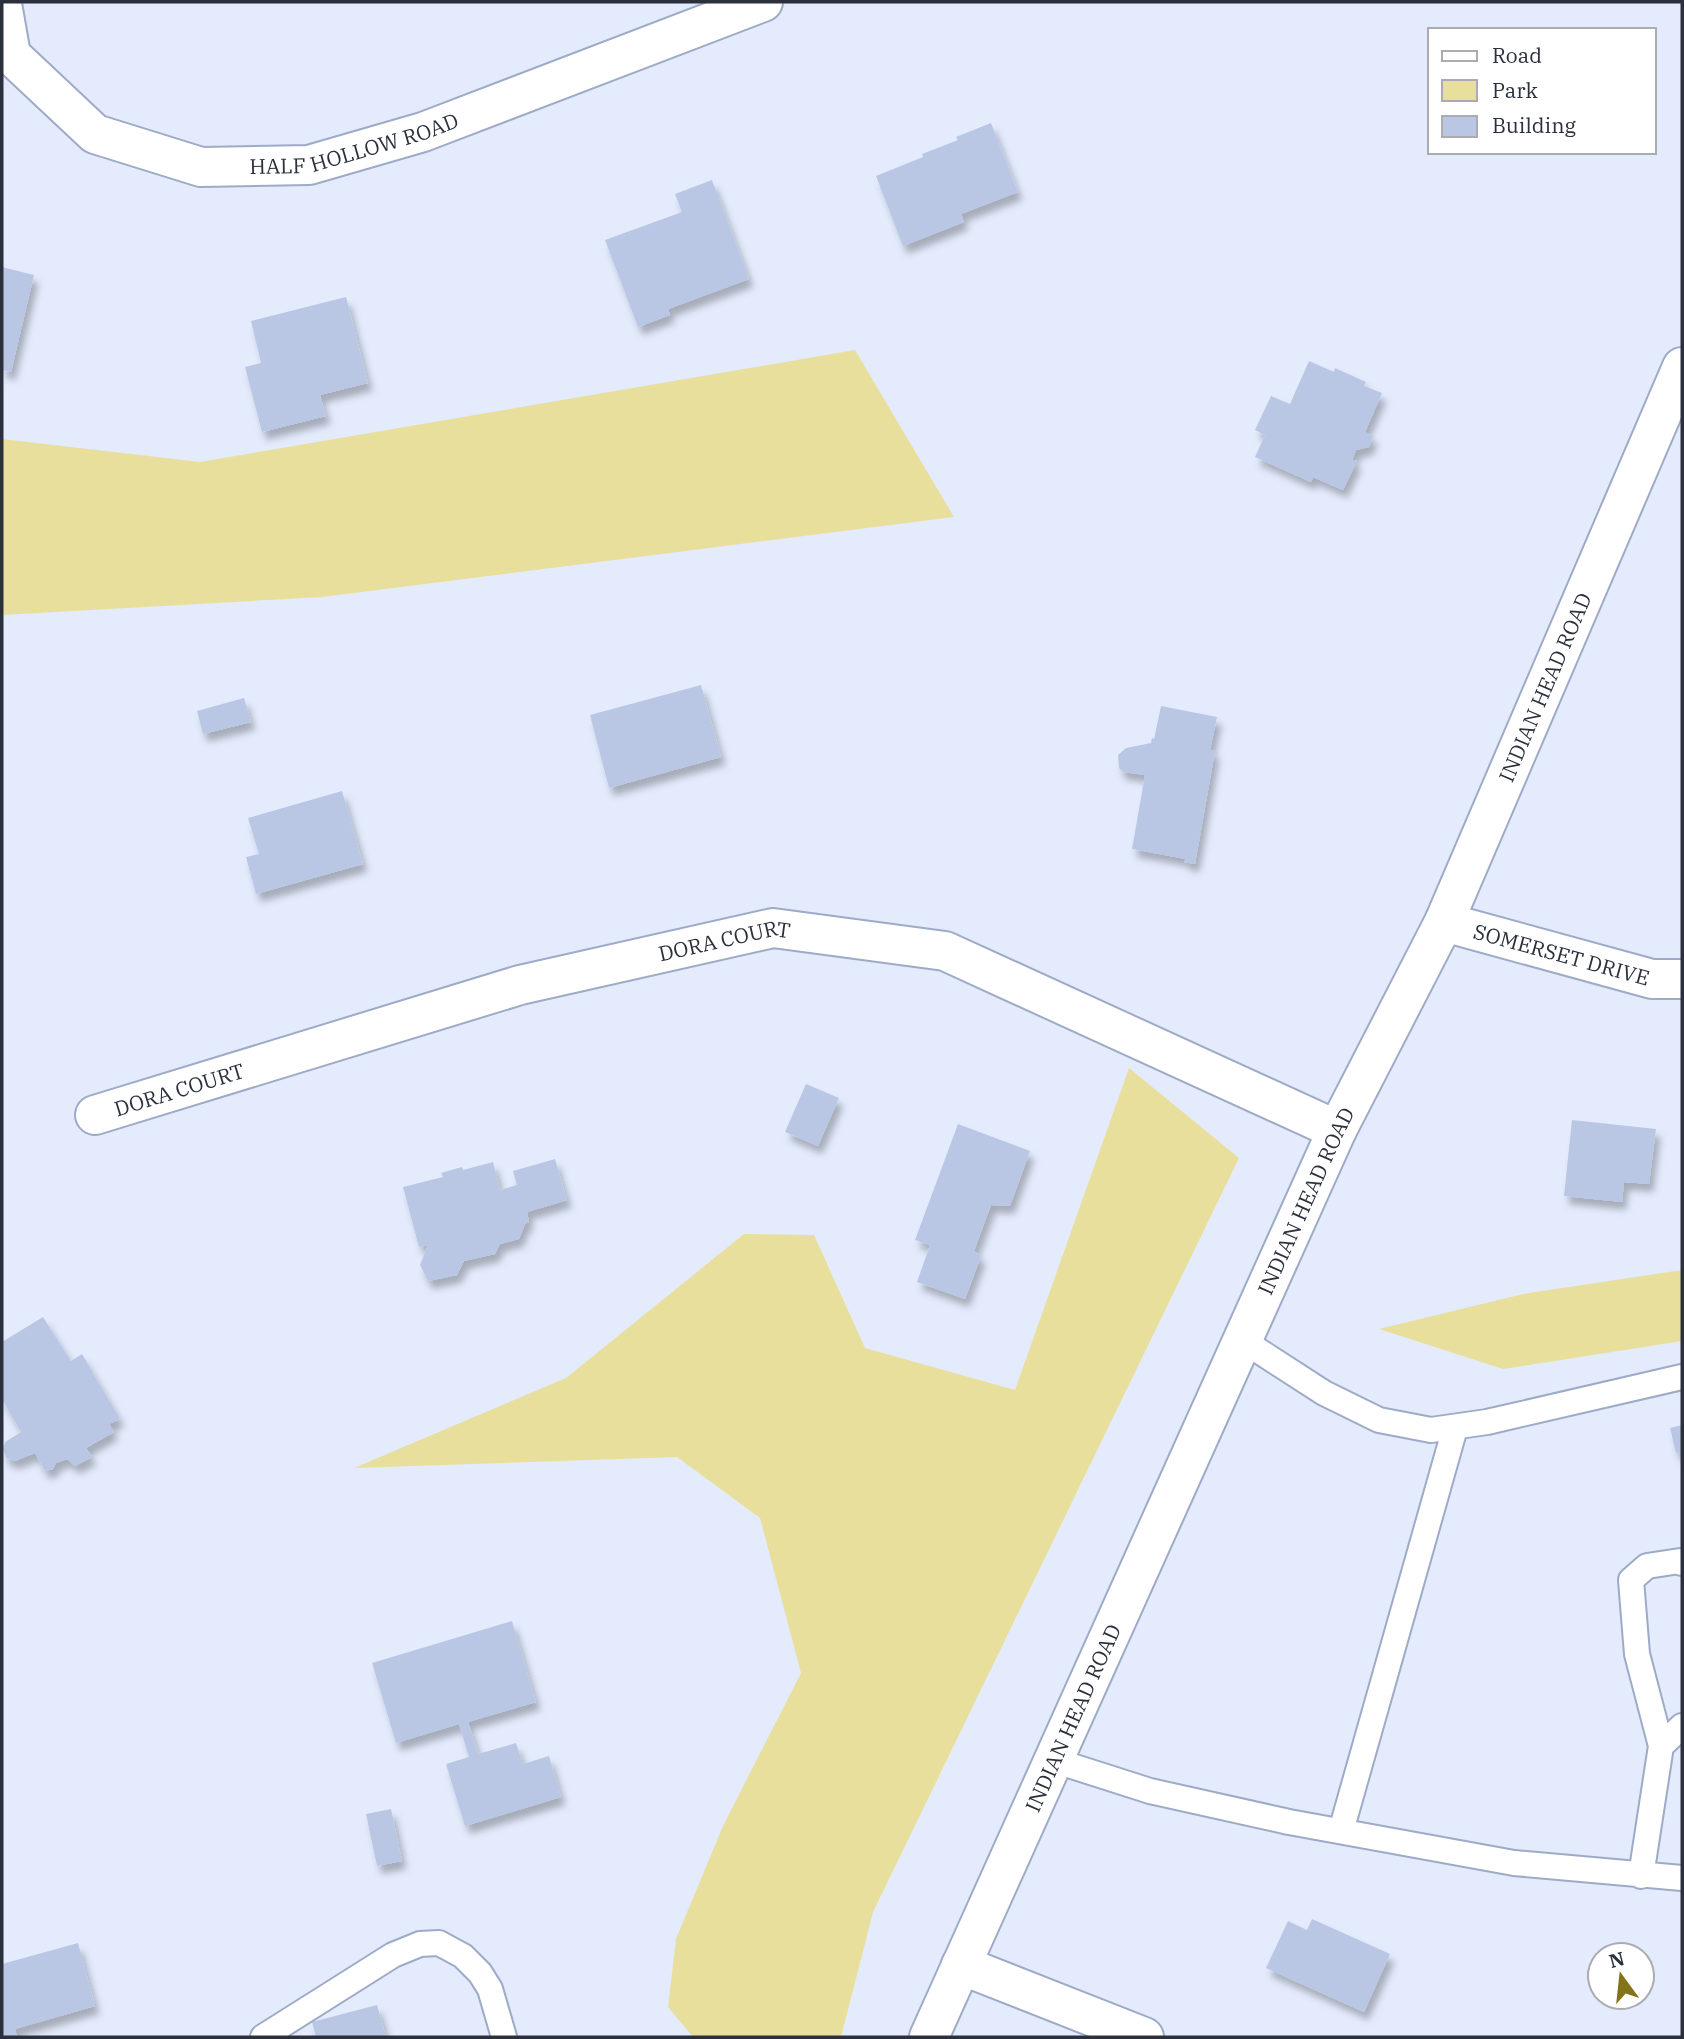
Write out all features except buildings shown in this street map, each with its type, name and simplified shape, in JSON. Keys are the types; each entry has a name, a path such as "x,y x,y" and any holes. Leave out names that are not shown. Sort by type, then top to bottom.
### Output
{"street":[{"name":"HALF HOLLOW ROAD","path":"2,4 11,55 95,134 201,167 309,165 372,147 423,132 763,2"},
{"name":"INDIAN HEAD ROAD","path":"929,2037 1337,1130 1444,922 1682,367"},
{"name":"SOMERSET DRIVE","path":"1444,922 1652,979 1682,979"},
{"name":"DORA COURT","path":"95,1115 520,985 774,928 945,951 1337,1130"},
{"path":"961,1965 1144,2037"}],"lane":[{"path":"1242,1340 1324,1393 1379,1420 1431,1430 1565,1405 1682,1377"},
{"path":"1341,1831 1455,1427"},
{"path":"1641,1876 1661,1746 1637,1654 1631,1580 1647,1566 1680,1561 1682,1563"},
{"path":"1661,1746 1682,1726"},
{"path":"1054,1760 1150,1791 1341,1831 1514,1863 1682,1878"},
{"path":"263,2037 393,1955 420,1944 439,1943 463,1956 480,1973 490,1989 504,2037"}],"green space":[{"path":"855,350 954,517 322,597 2,615 2,439 200,462"},
{"path":"1129,1068 1239,1158 873,1912 841,2037 693,2037 668,2007 676,1939 723,1826 801,1673 760,1518 677,1457 354,1468 566,1378 744,1234 814,1235 865,1348 1015,1390"},
{"path":"1682,1270 1682,1341 1503,1369 1379,1329 1523,1294"}]}
